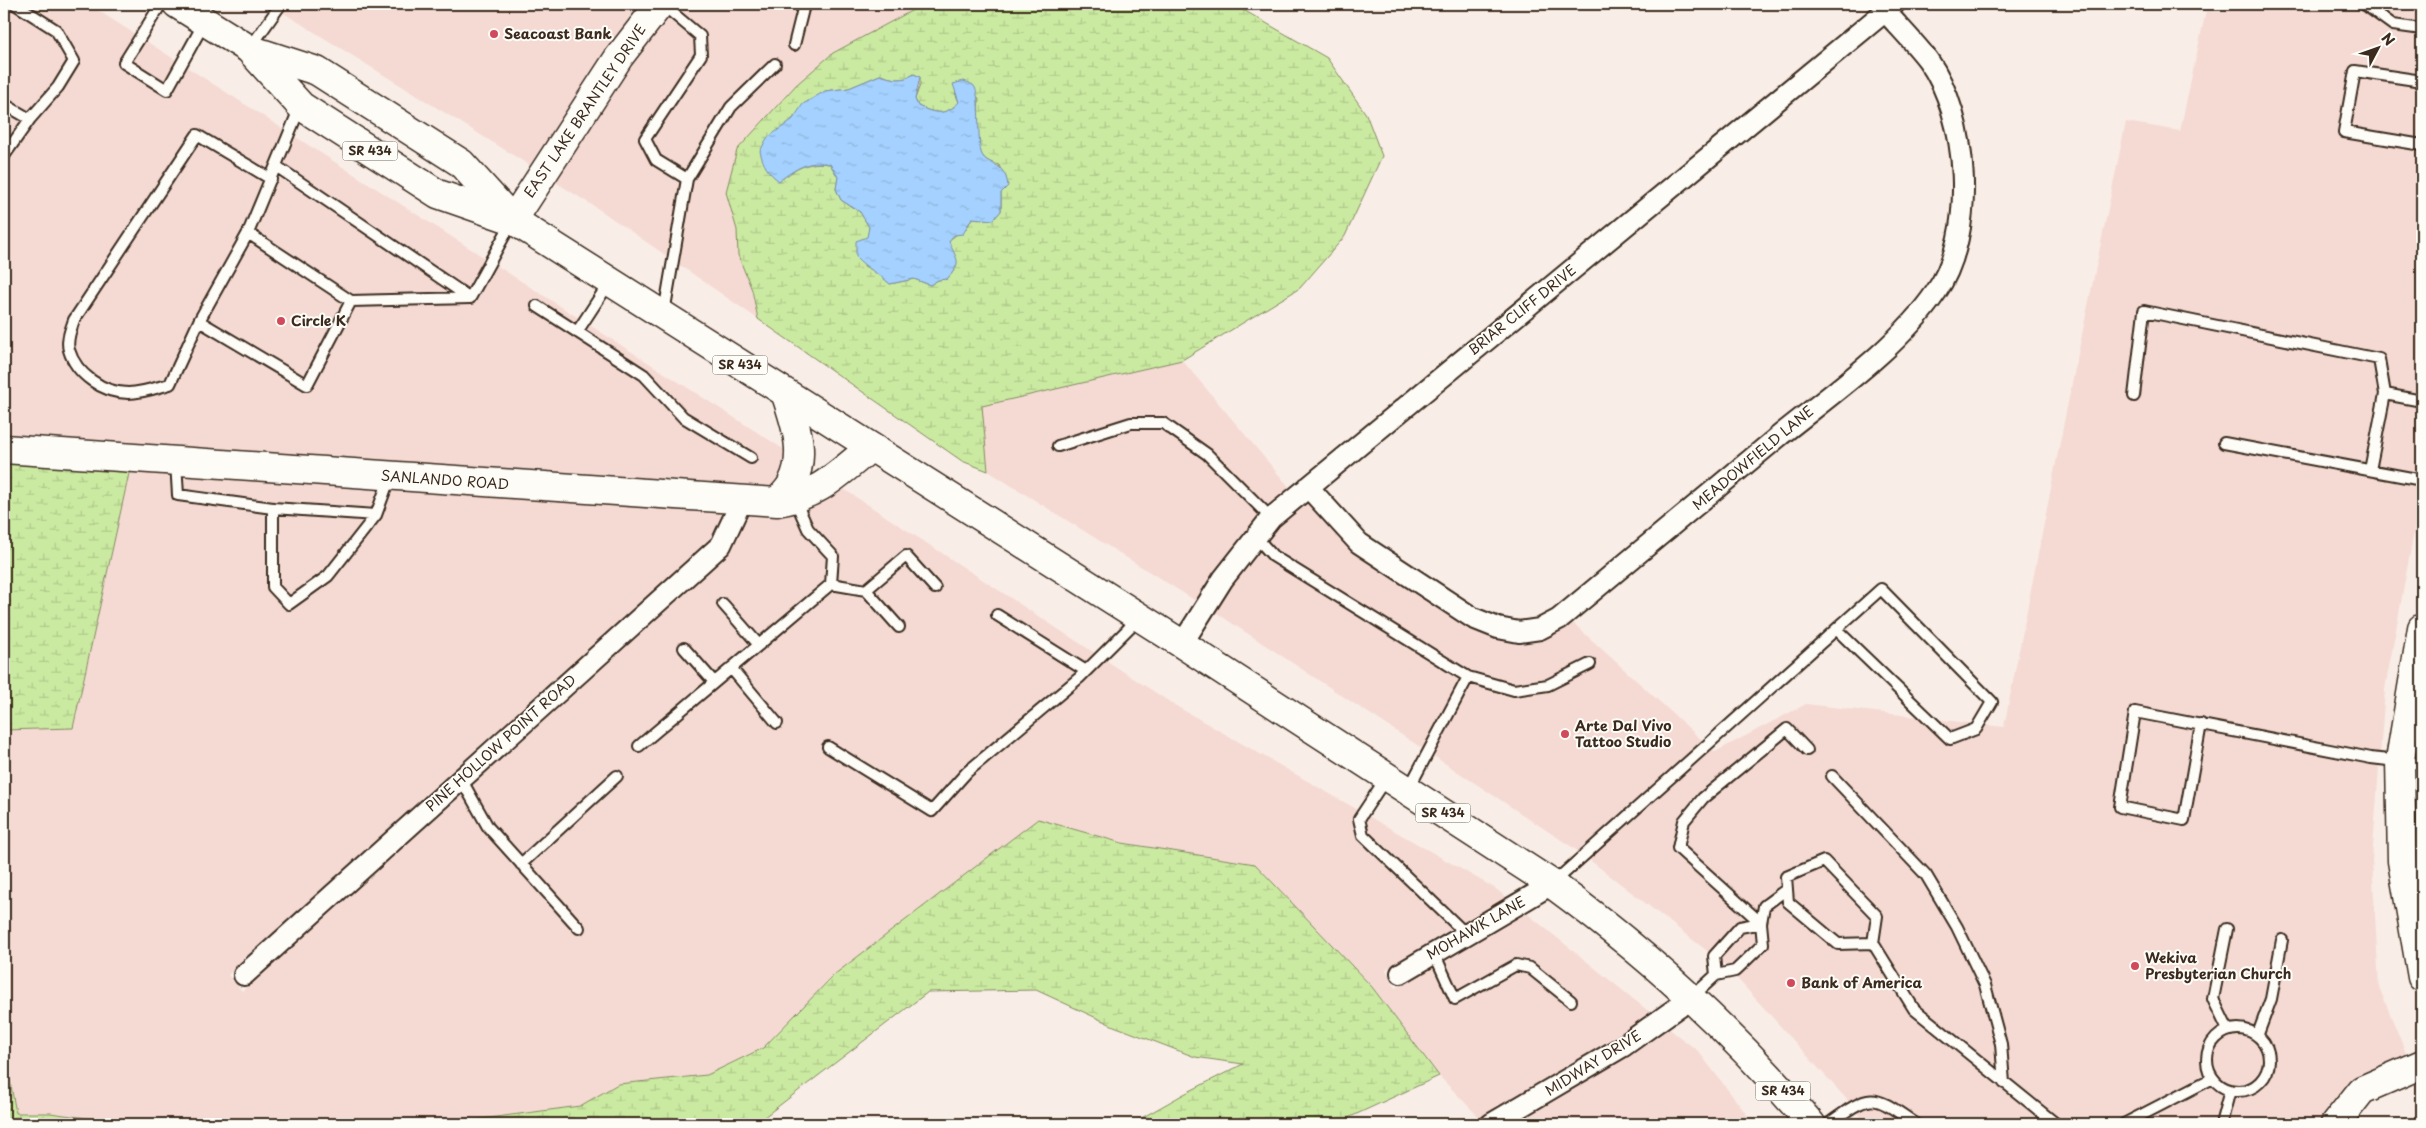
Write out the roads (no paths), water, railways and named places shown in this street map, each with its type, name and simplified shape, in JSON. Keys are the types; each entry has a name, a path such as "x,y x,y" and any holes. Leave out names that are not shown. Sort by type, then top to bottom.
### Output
{"main road":[{"name":"EAST LAKE BRANTLEY DRIVE","path":"513,220 619,57 661,4"},
{"name":"SR 434","path":"195,13 249,49 301,106 438,194 513,220 786,395 1140,617 1552,884 1619,934 1692,997 1763,1069 1811,1124"},
{"name":"SR 434","path":"249,49 317,71 461,163 513,220"},
{"path":"786,395 798,432 800,459 786,500"},
{"name":"SANLANDO ROAD","path":"4,449 742,500 786,500 819,489 870,448"},
{"path":"2422,628 2402,862 2422,977"},
{"path":"2335,1124 2362,1090 2422,1064"}],"street":[{"name":"BRIAR CLIFF DRIVE","path":"1182,644 1223,579 1271,518 1890,7"},
{"name":"MEADOWFIELD LANE","path":"1308,486 1360,543 1473,618 1498,628 1519,632 1540,629 1559,619 1885,349 1936,292 1952,260 1961,223 1962,176 1958,137 1947,96 1928,61 1890,7"},
{"name":"PINE HOLLOW POINT ROAD","path":"244,975 721,545 742,500"},
{"name":"MOHAWK LANE","path":"1400,973 1552,884"},
{"name":"MIDWAY DRIVE","path":"1491,1124 1622,1047 1692,997"}],"lane":[{"path":"4,156 30,119 58,87 74,61 56,30 14,4"},
{"path":"161,4 124,63 167,90 195,13"},
{"path":"249,49 281,4"},
{"path":"661,4 700,36 701,55 645,139 656,160 687,179"},
{"path":"794,45 803,9 807,4"},
{"path":"2364,4 2393,25 2422,29"},
{"path":"663,316 687,179 730,107 775,64"},
{"path":"2422,81 2355,71 2344,132 2422,145"},
{"path":"4,104 30,119"},
{"path":"270,180 198,135 74,320 69,335 68,350 82,375 107,389 127,393 149,390 170,384 199,321 248,233 301,106"},
{"path":"276,166 470,298"},
{"path":"470,298 513,220"},
{"path":"248,233 351,301 470,298"},
{"path":"577,332 610,282"},
{"path":"199,321 307,386 351,301"},
{"path":"537,306 644,375 683,417 750,458"},
{"path":"2134,396 2144,311 2379,359 2385,394 2370,470"},
{"path":"2385,394 2422,401"},
{"path":"1058,446 1131,423 1163,423 1207,454 1271,518"},
{"path":"2224,443 2422,480"},
{"path":"176,461 178,495 273,508 376,515"},
{"path":"273,508 273,586 289,604 328,576 376,515 390,476"},
{"path":"639,746 831,584 833,556 808,529 786,500"},
{"path":"1255,536 1273,556 1468,677 1514,690 1548,686 1590,664"},
{"path":"866,590 906,556 935,588"},
{"path":"831,584 866,590 899,627"},
{"path":"1552,884 1881,589 1992,702 1976,728 1950,739 1837,630"},
{"path":"723,604 759,644"},
{"path":"997,615 1086,671"},
{"path":"828,747 932,811 968,772 1086,671 1140,617"},
{"path":"684,648 714,682"},
{"path":"731,668 777,723"},
{"path":"1466,934 1363,835 1359,819 1397,784 1468,677"},
{"path":"2201,724 2184,820 2120,807 2135,712 2201,724 2371,758 2411,762"},
{"path":"1761,923 1678,848 1684,821 1703,798 1786,729 1807,750"},
{"path":"521,864 617,776"},
{"path":"1832,776 1926,875 1956,927 1986,985 2001,1044 2004,1083"},
{"path":"461,779 488,827 579,928"},
{"path":"1873,942 1838,944 1788,902 1786,877 1824,861 1877,916 1873,942 1914,1009 2056,1124"},
{"path":"1692,997 1716,975 1735,971 1763,944 1761,923 1764,906 1787,889"},
{"path":"1716,975 1714,956 1740,927 1761,923"},
{"path":"2227,929 2213,999 2228,1030"},
{"path":"2258,1034 2271,1000 2282,940"},
{"path":"1434,953 1455,999 1516,965 1530,968 1571,1001"},
{"path":"2228,1030 2248,1030 2258,1034 2265,1043 2269,1053 2270,1064 2267,1074 2260,1083 2251,1089 2240,1092 2230,1090 2213,1078 2207,1060 2208,1050 2213,1041 2228,1030"},
{"path":"2124,1124 2213,1078"},
{"path":"2221,1124 2230,1090"},
{"path":"1828,1124 1855,1105 1870,1099 1884,1102 1916,1124"}],"water":[{"path":"914,74 920,77 915,99 918,106 935,112 950,110 959,102 953,84 964,81 974,86 977,98 981,152 986,160 1003,171 1008,186 1001,193 1001,211 993,220 972,218 963,234 954,235 949,241 957,264 947,279 938,280 930,285 914,279 890,284 856,257 856,241 867,237 869,227 860,212 841,200 836,189 838,177 830,164 815,163 803,166 779,181 766,168 760,151 767,138 793,119 803,104 825,91 849,88 880,75 901,79"}],"place":[{"name":"Seacoast Bank","path":"494,34"},
{"name":"Circle K","path":"281,321"},
{"name":"Arte Dal Vivo Tattoo Studio","path":"1565,734"},
{"name":"Wekiva Presbyterian Church","path":"2135,966"},
{"name":"Bank of America","path":"1791,983"}]}
